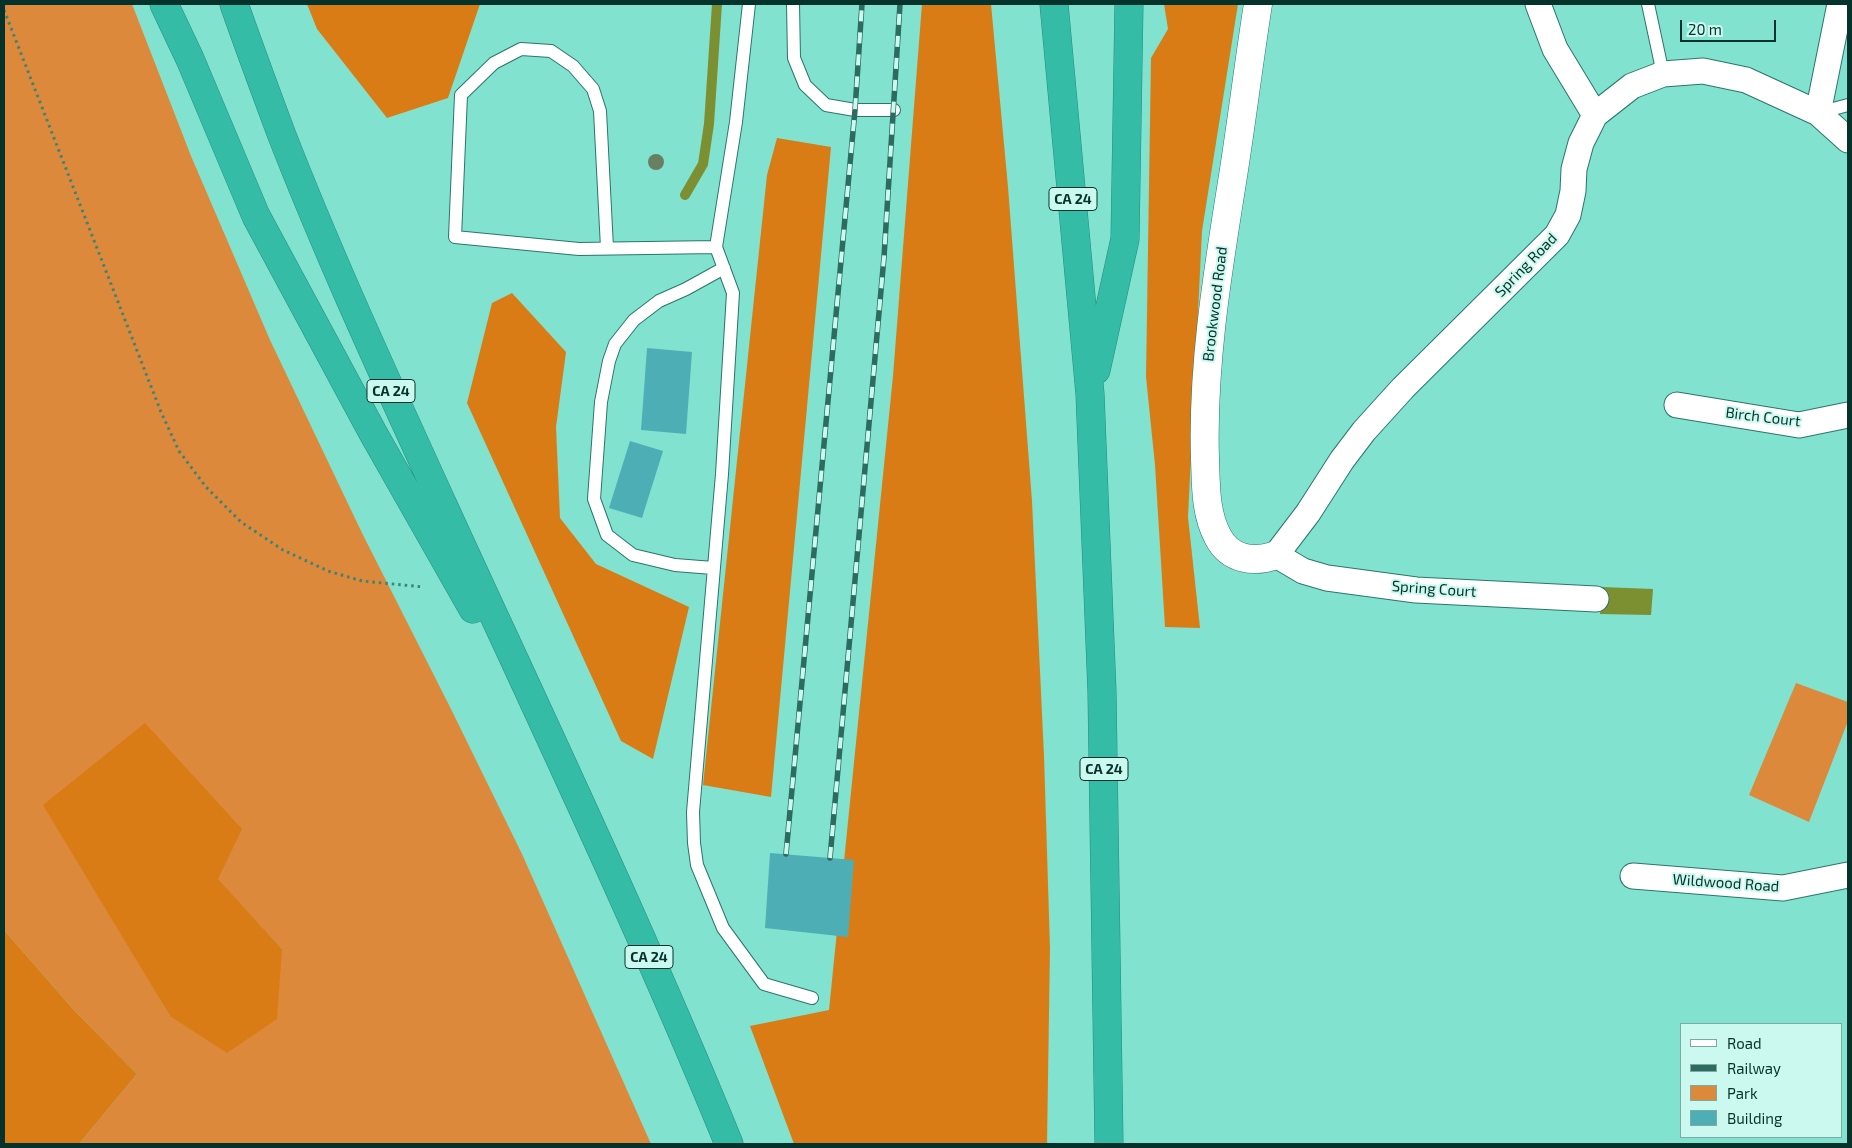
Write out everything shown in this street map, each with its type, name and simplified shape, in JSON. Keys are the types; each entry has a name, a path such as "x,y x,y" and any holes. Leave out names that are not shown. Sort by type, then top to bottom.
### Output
{"highway":[{"path":"164,4 190,59 256,216 373,434 565,771"},
{"path":"171,4 190,59"},
{"name":"CA 24","path":"234,4 281,134 338,272 680,1026 728,1144"},
{"name":"CA 24","path":"1054,4 1090,394 1101,656 1109,1144"},
{"path":"1090,394 1126,239 1129,4"}],"street":[{"name":"Brookwood Road","path":"1258,4 1213,302 1204,415 1207,501 1211,520 1218,537 1227,550 1255,561 1276,555"},
{"path":"1538,4 1555,49 1596,115"},
{"path":"1818,113 1840,4"},
{"name":"Spring Road","path":"1276,555 1308,514 1342,460 1364,431 1403,388 1557,235 1568,215 1574,169 1581,143 1596,115 1632,86 1663,74 1704,71 1746,80 1818,113 1848,140"},
{"name":"Birch Court","path":"1678,405 1799,425 1848,416"},
{"name":"Spring Court","path":"1276,555 1303,571 1327,578 1416,590 1596,599"},
{"name":"Wildwood Road","path":"1633,876 1782,888 1848,875"}],"lane":[{"path":"750,4 736,122 716,247 733,293 722,474 693,812 694,843 697,865 724,928 764,984 812,998"},
{"path":"793,4 794,58 805,85 826,105 855,110 894,110"},
{"path":"1648,4 1663,74"},
{"path":"607,248 600,110 593,89 573,66 551,51 522,49 494,63 461,96 455,237 579,248 607,248 716,247"},
{"path":"1818,113 1848,105"},
{"path":"713,568 676,565 633,556 607,535 594,499 601,402 615,344 634,320 659,301 686,289 724,268"}],"path":[{"path":"4,10 161,412 179,450 206,487 241,522 283,550 328,571 362,581 462,590"}],"green space":[{"path":"4,4 132,4 191,156 270,340 362,533 522,854 651,1144 79,1144 137,1074 73,1009 4,930","holes":["217,879 282,949 170,1016 128,944"]},
{"path":"1796,683 1848,702 1848,721 1809,822 1749,795"}],"shaded area":[{"path":"307,4 480,4 448,98 387,118 317,29"},
{"path":"922,4 991,4 1008,187 1032,501 1044,756 1050,948 1047,1144 794,1144 750,1026 829,1010 893,376"},
{"path":"1164,4 1238,4 1202,231 1188,517 1200,628 1165,627 1155,465 1146,377 1151,58 1168,29"},
{"path":"777,138 831,147 771,797 703,785 767,175"},
{"path":"512,293 566,352 556,427 560,518 596,564 689,607 653,759 621,741 467,403 492,303"},
{"path":"1602,587 1653,589 1651,615 1600,614"},
{"path":"145,723 242,829 218,879 282,949 277,1019 227,1053 170,1016 43,805"},
{"path":"4,930 73,1009 137,1074 79,1144 4,1144"}],"building":[{"path":"647,348 692,352 686,434 641,430"},
{"path":"630,441 663,451 642,518 609,508"},
{"path":"770,853 854,860 848,937 765,928"}],"waterway":[{"path":"685,195 703,164 709,124 717,4"}],"railway":[{"path":"786,854 855,110 862,4"},
{"path":"830,858 884,257 900,4"}]}
